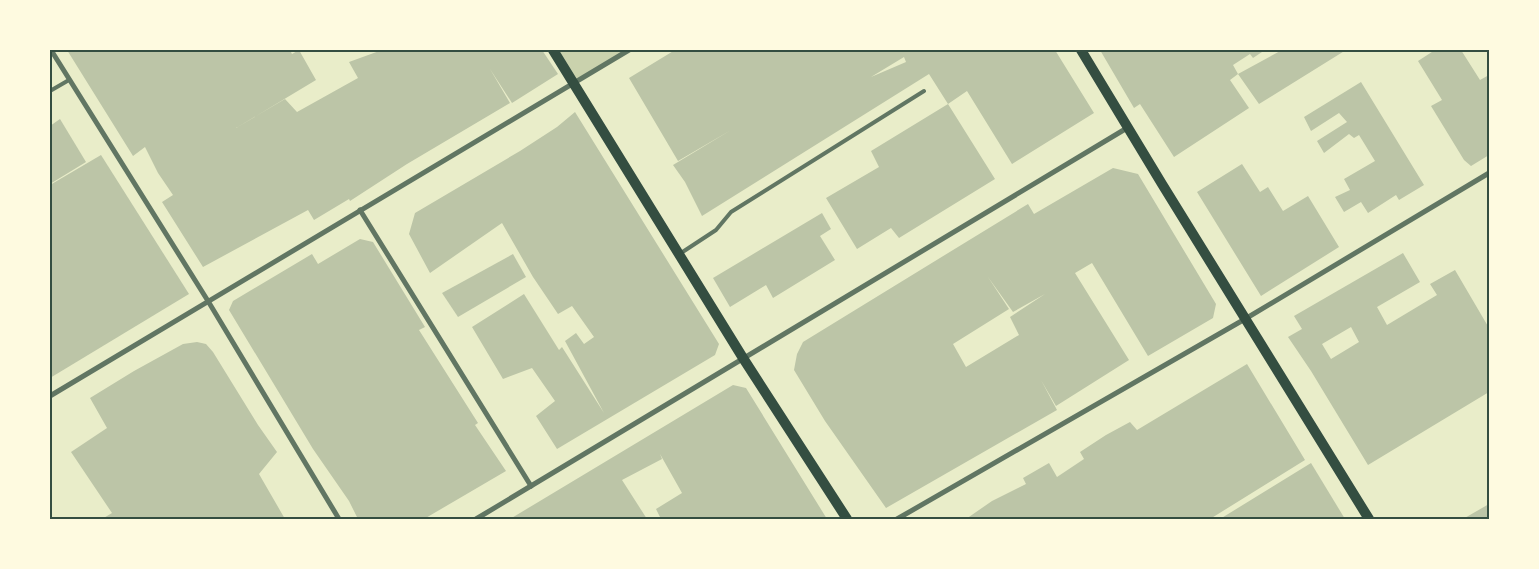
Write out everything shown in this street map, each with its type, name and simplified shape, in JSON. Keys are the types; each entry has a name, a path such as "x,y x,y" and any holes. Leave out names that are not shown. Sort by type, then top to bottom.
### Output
{"main road":[{"path":"553,50 743,358 847,519"},
{"path":"1081,50 1127,128 1369,519"}],"street":[{"path":"51,50 208,301 339,519"},
{"path":"50,396 629,50"},
{"path":"476,519 1127,128"},
{"path":"897,519 1245,319 1489,173"},
{"path":"360,210 531,486"}],"lane":[{"path":"50,90 69,80"},
{"path":"679,255 716,230 731,212 924,91"}],"green space":[{"path":"553,50 629,50 573,83"}],"building":[{"path":"67,50 290,50 292,54 299,50 316,80 236,128 285,99 297,112 358,78 349,62 382,50 542,50 558,74 512,103 490,69 510,103 407,164 350,201 349,199 314,220 308,210 203,267 162,202 173,195 158,173 145,147 133,156"},
{"path":"675,50 1055,50 1094,113 1012,164 967,91 948,104 929,74 702,216 685,182 673,165 731,130 678,161 629,78","holes":["904,57 906,62 871,77"]},
{"path":"1100,50 1265,50 1253,58 1250,54 1233,65 1238,74 1230,80 1249,108 1174,157 1140,104 1134,108"},
{"path":"1282,50 1346,50 1259,104 1238,74"},
{"path":"1435,50 1461,50 1480,80 1489,75 1489,155 1471,166 1464,160 1431,106 1442,100 1418,61"},
{"path":"1361,82 1424,185 1399,200 1396,195 1368,213 1361,202 1344,212 1335,197 1350,190 1344,179 1375,161 1359,135 1354,138 1349,134 1324,153 1317,141 1347,122 1339,113 1311,131 1304,117"},
{"path":"948,104 995,179 899,238 891,228 857,249 826,198 879,167 871,151"},
{"path":"575,112 719,344 715,355 557,449 536,416 555,401 532,368 503,379 472,327 524,294 559,350 562,347 604,413 565,341 576,333 584,344 594,337 572,306 558,314 533,277 502,223 430,273 409,234 415,213 520,151 557,127"},
{"path":"60,119 86,162 50,184 50,126"},
{"path":"101,155 189,294 50,378 50,185"},
{"path":"1242,164 1260,192 1268,187 1283,211 1308,196 1339,247 1261,296 1197,192"},
{"path":"1113,168 1138,174 1216,304 1213,318 1148,356 1092,263 1075,273 1129,360 1056,406 1041,380 1057,410 886,508 825,421 794,370 797,354 803,342 1028,204 1034,214","holes":["988,277 1013,312 1045,294 1010,317 1019,335 966,367 953,344 1009,309"]},
{"path":"822,213 831,229 820,236 835,260 773,298 766,285 730,307 713,278"},
{"path":"360,239 373,242 425,327 419,330 478,423 475,425 506,471 424,519 358,519 349,501 313,449 229,310 233,301 312,254 318,264"},
{"path":"1403,253 1420,282 1377,307 1387,325 1437,295 1430,284 1455,270 1489,328 1489,392 1368,465 1288,337 1302,329 1294,316","holes":["1351,327 1359,342 1331,359 1322,344"]},
{"path":"513,254 526,277 458,317 442,293"},
{"path":"197,342 206,344 213,352 277,452 259,474 285,519 102,519 112,513 71,452 107,428 90,398 183,344"},
{"path":"1247,364 1305,460 1210,519 966,519 992,501 1026,484 1023,478 1049,463 1057,477 1084,459 1080,452 1106,435 1130,422 1137,430"},
{"path":"733,385 746,388 827,519 661,519 656,509 682,493 660,454 662,459 622,480 647,519 510,519"},
{"path":"1311,463 1345,519 1220,519"},
{"path":"1489,504 1489,519 1463,519"}]}
